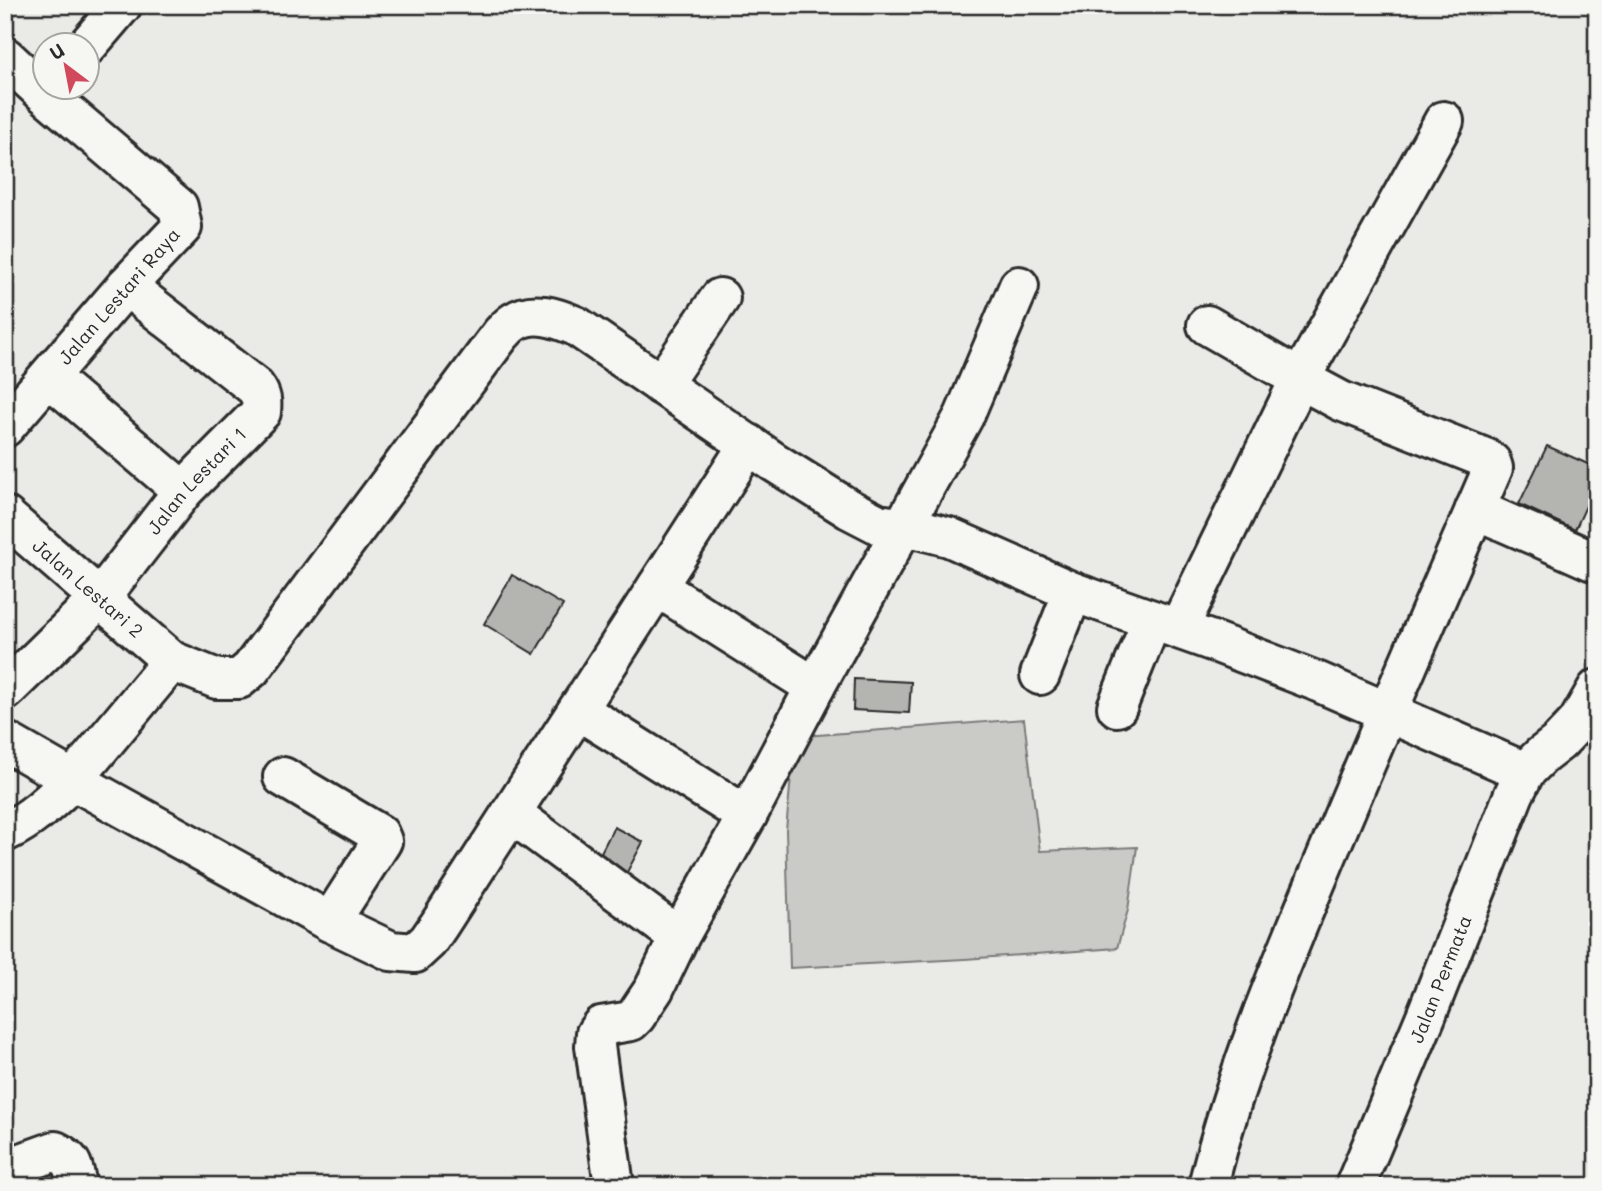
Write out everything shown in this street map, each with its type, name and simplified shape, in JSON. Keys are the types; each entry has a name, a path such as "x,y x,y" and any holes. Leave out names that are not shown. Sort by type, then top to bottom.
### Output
{"street":[{"path":"99,32 122,5"},
{"name":"Jalan Lestari Raya","path":"5,57 32,78"},
{"name":"Jalan Lestari Raya","path":"5,427 126,286 182,227 178,207 60,102"},
{"path":"1117,707 1444,121"},
{"name":"Jalan Lestari 1","path":"8,683 100,598 183,491 261,412 262,401 256,387 126,286"},
{"path":"614,1186 595,1046 596,1033 601,1026 631,1021 654,989 679,937 964,416 1019,286"},
{"path":"661,385 720,298"},
{"path":"5,832 54,799 172,662 217,678 239,679 251,669 501,334 515,321 531,316 552,316 576,326 749,444 849,509 878,524 949,537 1073,592 1169,616 1212,641 1316,681 1525,772 1578,722 1597,689"},
{"path":"1207,325 1341,401 1485,458 1491,462 1493,468 1300,919 1238,1079 1208,1186"},
{"path":"49,377 183,491"},
{"path":"5,741 330,922 391,951 415,953 428,941 512,813 749,444"},
{"path":"1475,509 1593,561"},
{"name":"Jalan Lestari 2","path":"5,516 172,662"},
{"path":"657,587 815,687"},
{"path":"1040,675 1073,592"},
{"path":"578,710 747,817"},
{"name":"Jalan Permata","path":"1355,1186 1525,772"},
{"path":"283,778 382,838 330,922"},
{"path":"512,813 679,937"},
{"path":"5,1169 55,1151 66,1156 73,1167 77,1186"}],"shaded area":[{"path":"820,5 888,5 864,16"},
{"path":"1024,719 1040,851 1137,847 1128,910 1117,948 790,968 786,830 792,766 805,736"}],"building":[{"path":"1547,446 1597,468 1597,482 1575,530 1519,504"},
{"path":"512,575 563,605 534,654 484,624"},
{"path":"854,679 911,682 909,713 853,710"},
{"path":"614,827 643,842 626,874 597,860"}]}
